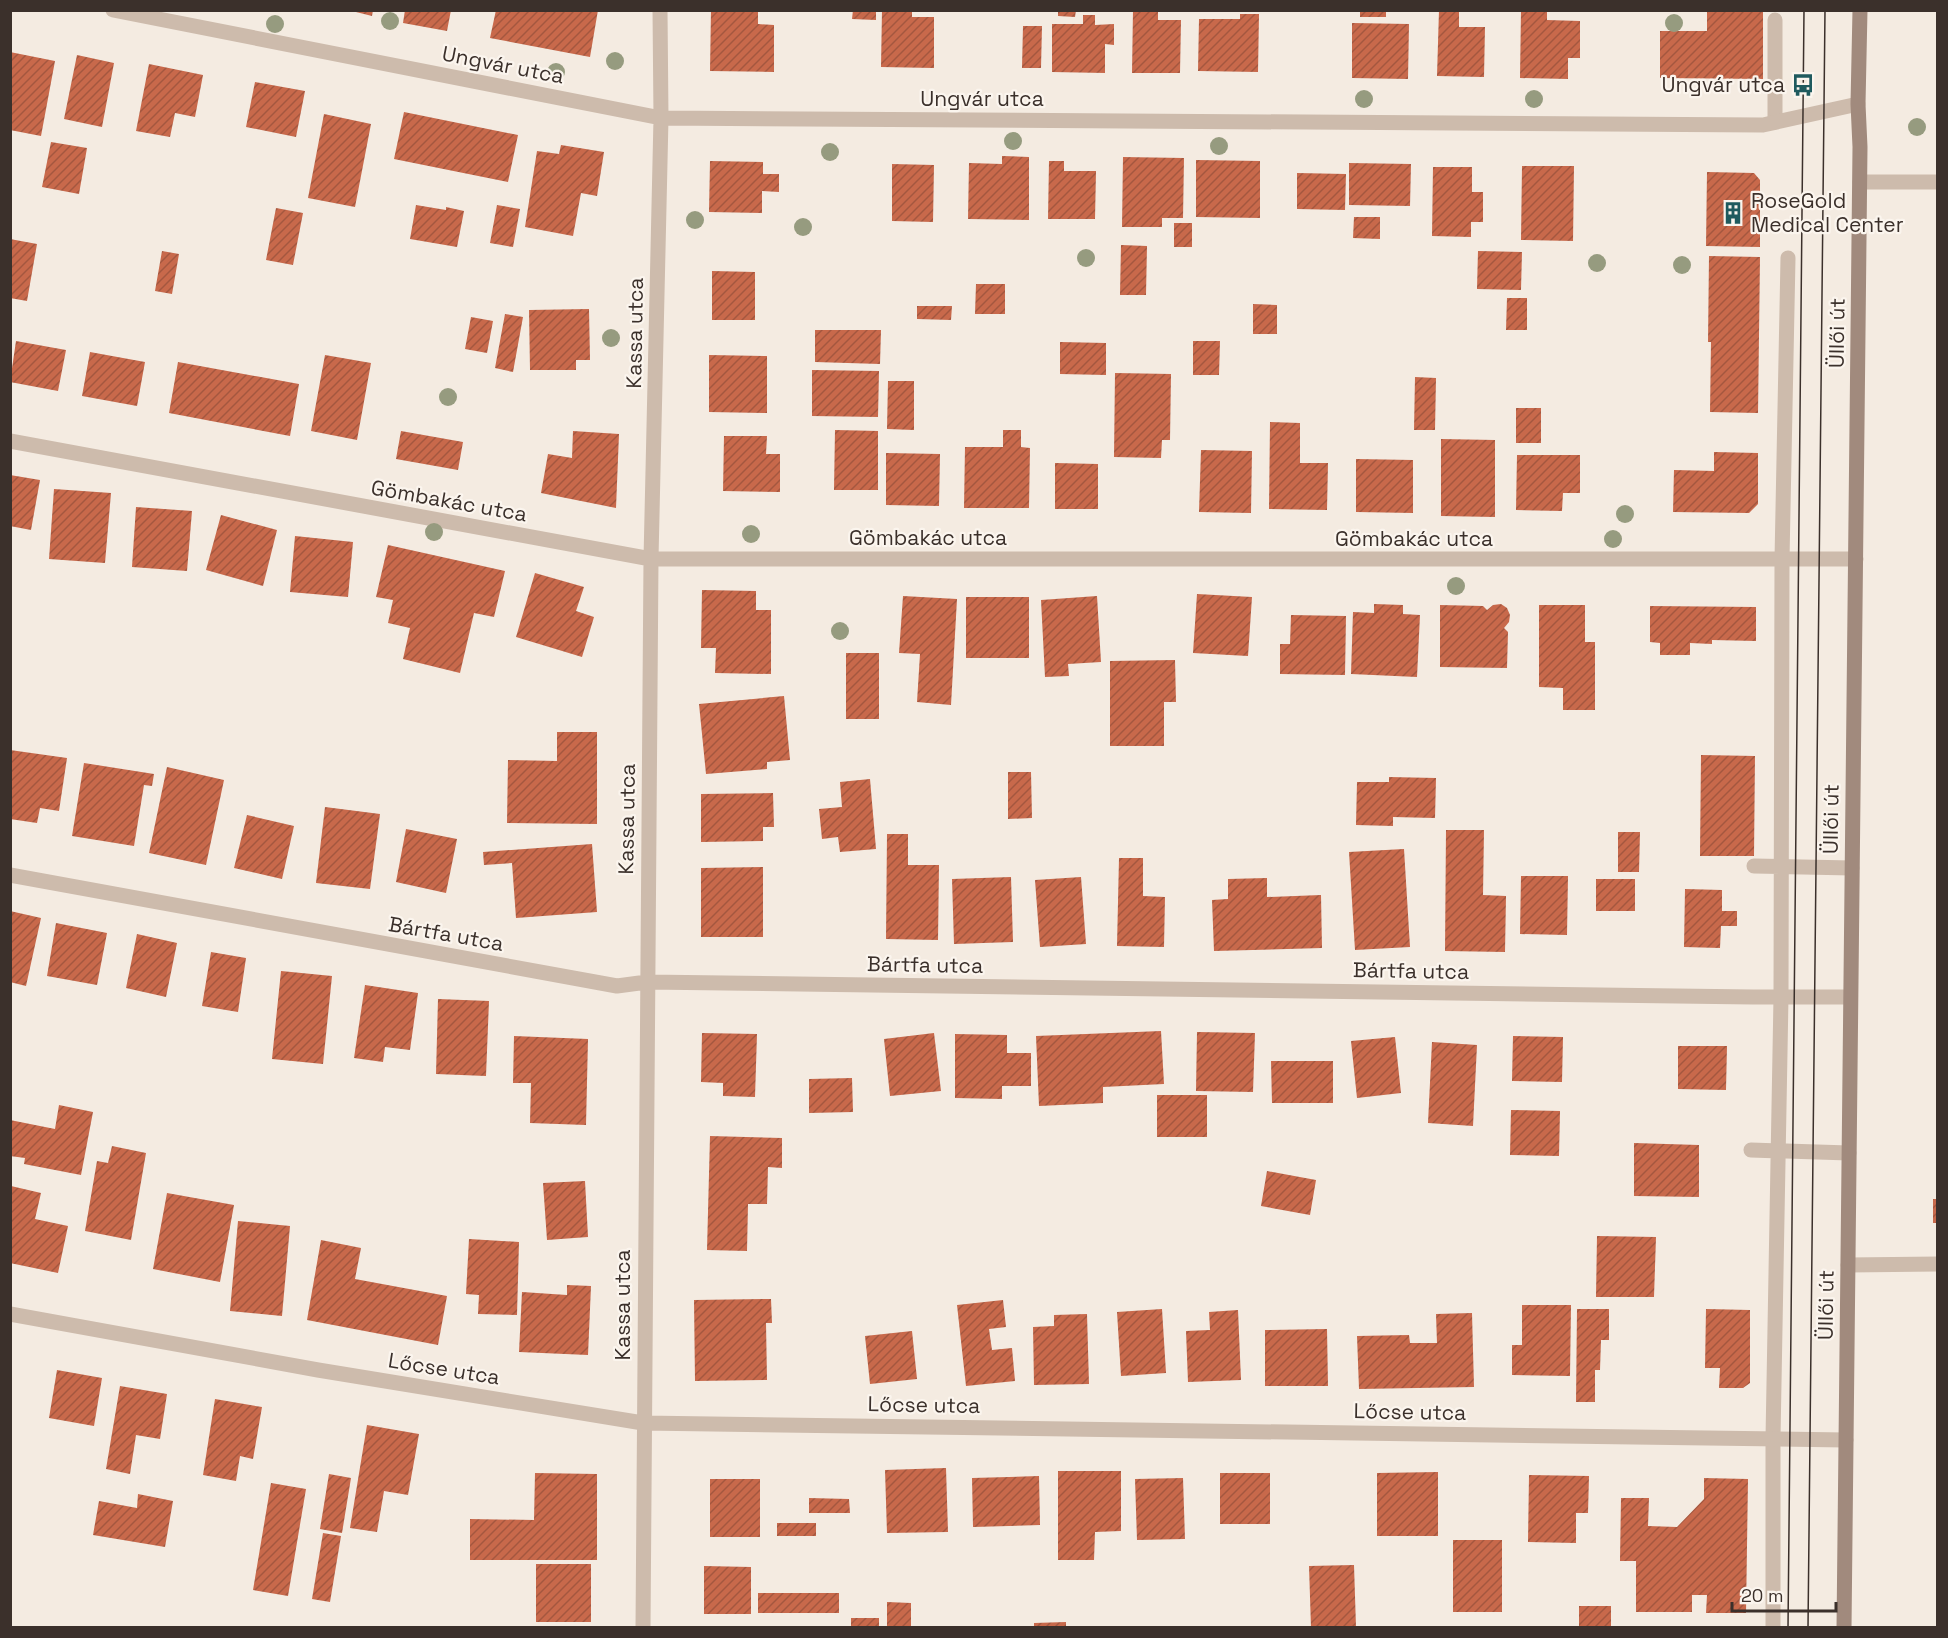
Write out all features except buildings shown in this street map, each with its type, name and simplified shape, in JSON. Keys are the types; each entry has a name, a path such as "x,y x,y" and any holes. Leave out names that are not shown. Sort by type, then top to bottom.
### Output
{"main road":[{"name":"Üllői út","path":"1844,1628 1860,10"}],"street":[{"name":"Ungvár utca","path":"113,10 661,118 1763,125 1858,104"},
{"name":"Kassa utca","path":"643,1628 651,559 661,118 660,10"},
{"path":"1775,20 1775,122"},
{"path":"1860,182 1938,182"},
{"path":"1773,1628 1773,1438 1781,997 1782,559 1788,258"},
{"name":"Gömbakác utca","path":"10,441 651,559 1856,559"},
{"path":"1754,866 1852,868"},
{"name":"Bártfa utca","path":"10,875 617,986 647,982 1850,997"},
{"path":"1751,1150 1849,1153"},
{"path":"1848,1264 1938,1264"},
{"name":"Lőcse utca","path":"10,1314 318,1370 643,1423 1846,1440"}],"tram line":[{"path":"1788,1628 1804,10"},
{"path":"1808,1628 1825,10"}],"place":[{"name":"Ungvár utca","path":"1803,85"},
{"name":"RoseGold Medical Center","path":"1733,213"}]}
